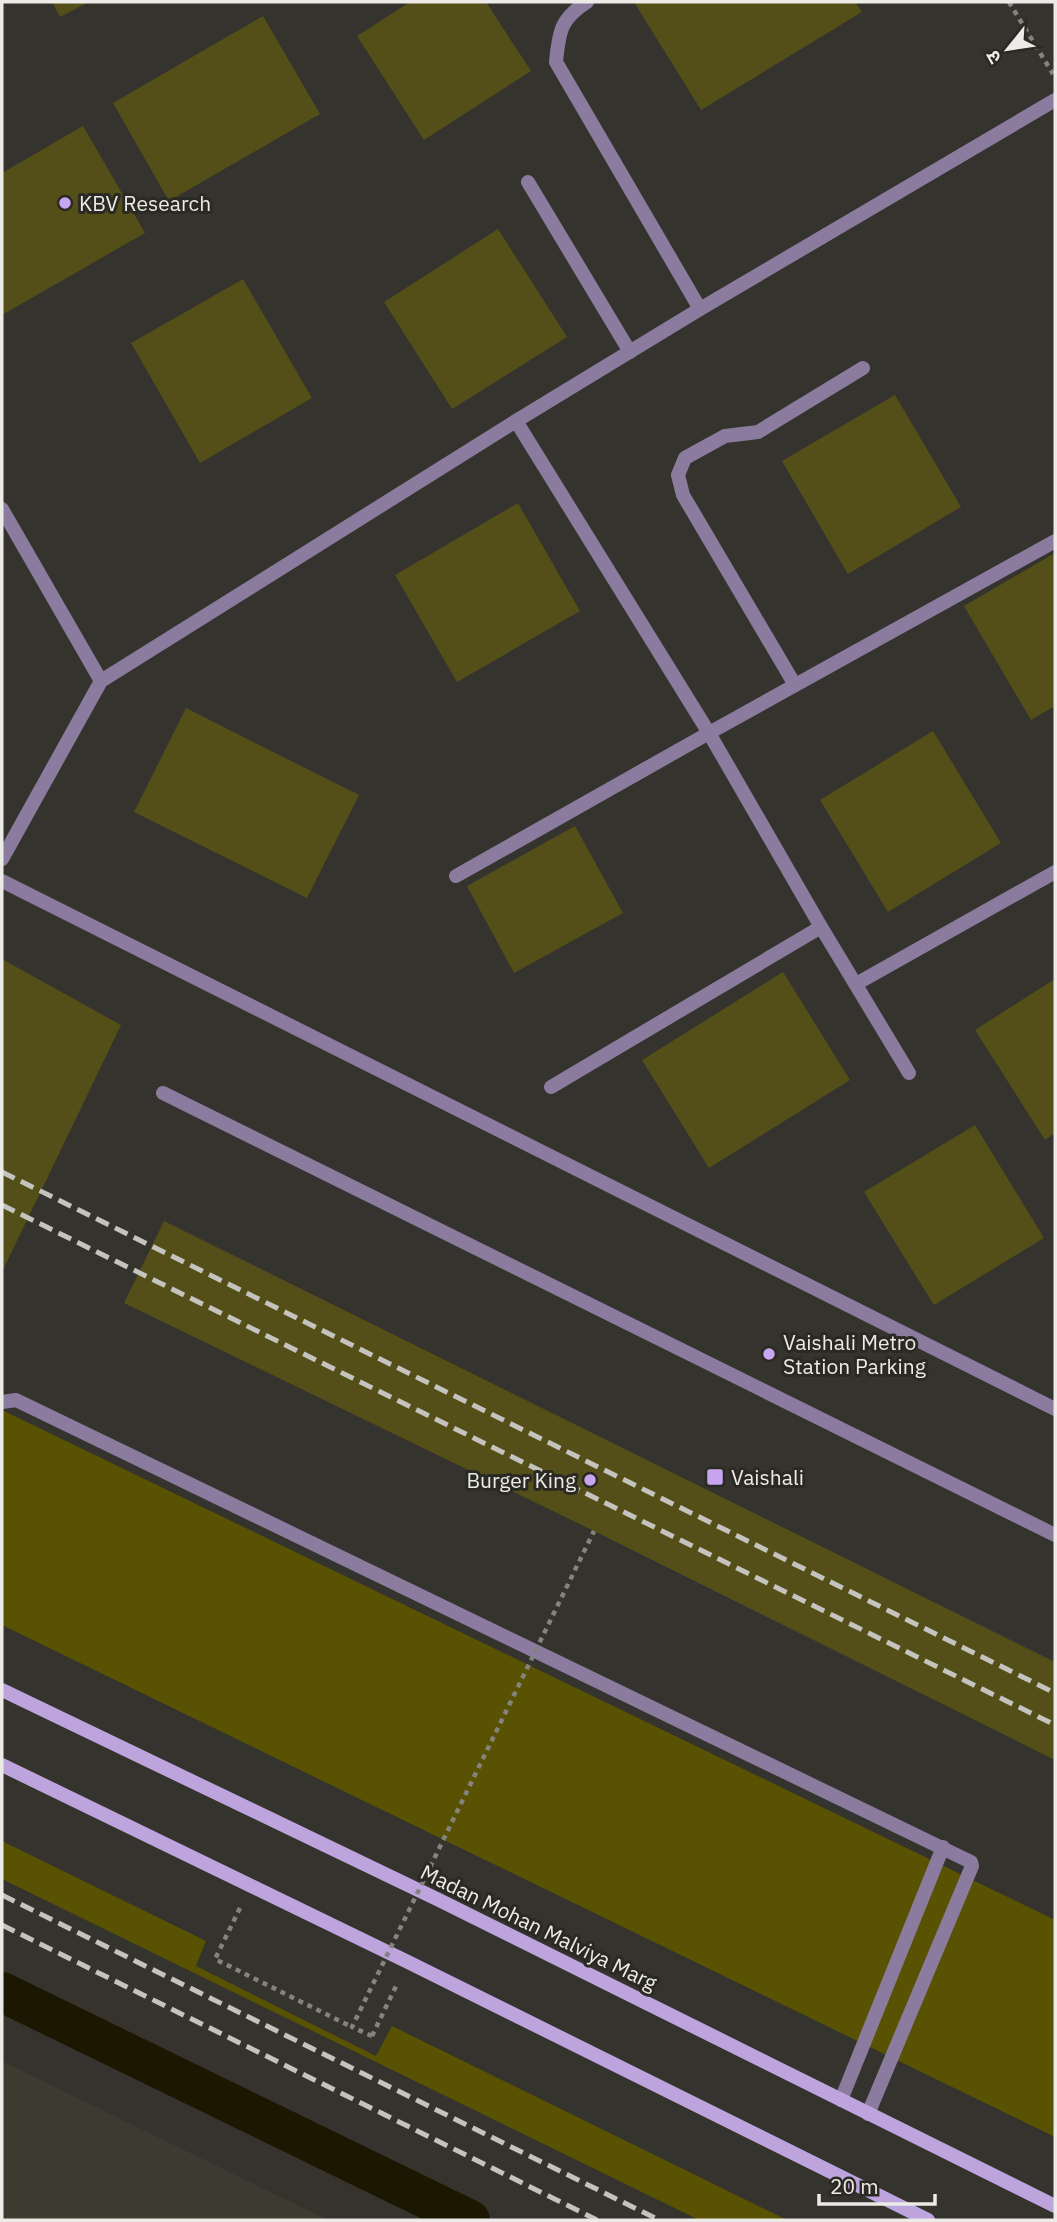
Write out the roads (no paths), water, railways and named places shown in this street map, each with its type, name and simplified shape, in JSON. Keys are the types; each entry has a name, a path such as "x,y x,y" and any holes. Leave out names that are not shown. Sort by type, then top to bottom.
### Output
{"main road":[{"name":"Madan Mohan Malviya Marg","path":"2,1690 439,1900 1055,2206"},
{"path":"2,1765 408,1962 928,2220"}],"street":[{"path":"587,2 569,13 558,40 556,61 700,309"},
{"path":"2,859 101,681 516,421 1055,100"},
{"path":"528,182 630,352"},
{"path":"795,685 683,495 678,475 685,458 725,436 758,432 863,368"},
{"path":"516,421 709,733 909,1073"},
{"path":"2,509 101,681"},
{"path":"456,876 1055,541"},
{"path":"856,985 1055,872"},
{"path":"2,881 1055,1409"},
{"path":"551,1087 821,927"},
{"path":"163,1093 1055,1535"},
{"path":"2,1402 11,1399 25,1405 970,1861 972,1866 868,2114"},
{"path":"841,2100 943,1847"}],"waterway":[{"path":"2,1992 470,2220"}],"railway":[{"path":"2,1172 1055,1693"},
{"path":"2,1205 1055,1725"},
{"path":"2,1895 659,2220"},
{"path":"2,1925 597,2220"}],"place":[{"name":"KBV Research","path":"65,203"},
{"name":"Vaishali Metro Station Parking","path":"769,1354"},
{"name":"Vaishali","path":"715,1477"},
{"name":"Burger King","path":"590,1480"}]}
